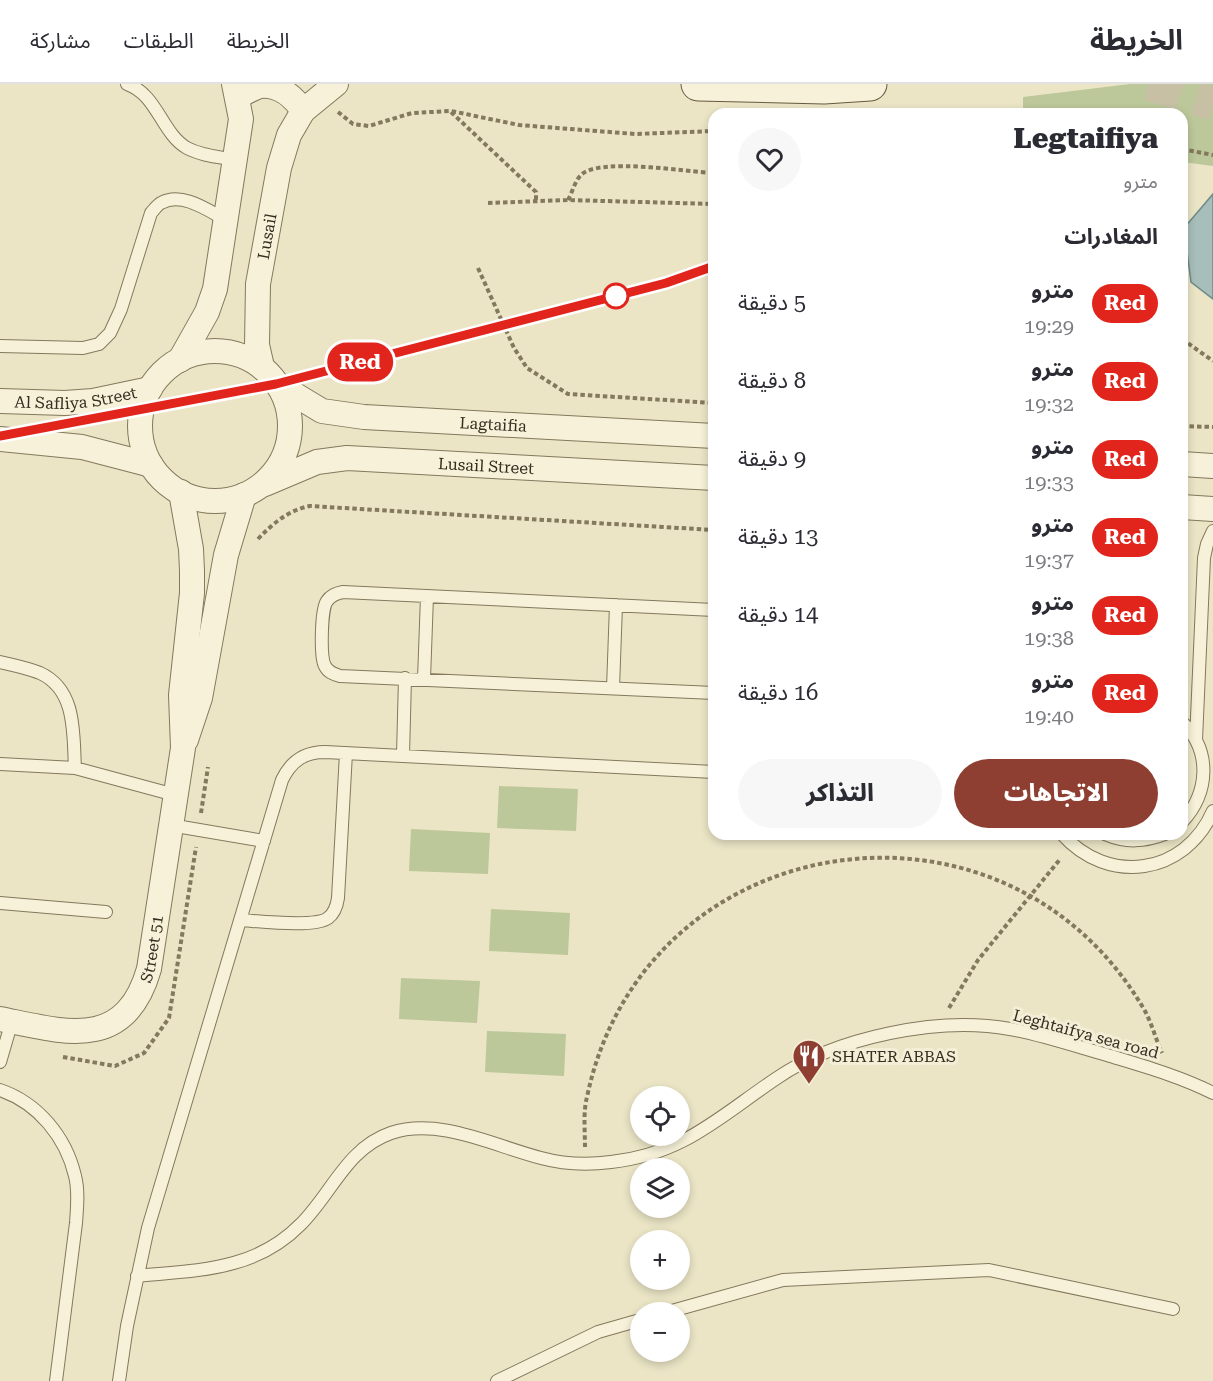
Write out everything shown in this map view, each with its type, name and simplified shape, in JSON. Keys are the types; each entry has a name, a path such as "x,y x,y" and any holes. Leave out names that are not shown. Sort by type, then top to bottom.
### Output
{"street":[{"path":"698,84 824,87 870,84"},
{"path":"180,360 207,312 215,289 241,119 236,90 271,86 290,95 303,111"},
{"name":"Lusail","path":"262,367 257,345 258,284 279,168 289,135 303,111 330,90"},
{"path":"221,351 243,356 262,367 279,385 287,405 290,427 286,448 277,468 253,490 223,500 201,500 181,492 160,476 144,447 141,427 143,407 150,389 163,372 180,360 200,352 221,351"},
{"name":"Lagtaifia","path":"279,385 322,411 364,417 708,436"},
{"name":"Al Safliya Street","path":"0,401 93,401 150,389"},
{"path":"0,439 82,447 152,465"},
{"name":"Lusail Street","path":"253,490 317,462 347,458 708,478"},
{"path":"1188,464 1213,466"},
{"name":"Street 51","path":"6,1020 58,1031 84,1032 104,1028 120,1017 135,1002 144,986 149,969 183,748 200,698 225,555 253,490"},
{"name":"Street 51","path":"181,492 191,549 192,571 192,593 181,695 183,748"},
{"path":"1188,507 1213,509"}],"lane":[{"path":"127,84 153,105 176,138 186,147 203,154 236,160"},
{"path":"0,346 83,348 99,344 110,333 121,309 151,213 161,202 186,200 226,220"},
{"path":"1196,740 1204,558 1213,531"},
{"path":"708,610 343,592 331,596 324,608 322,657 329,672 339,676 708,693"},
{"path":"424,679 427,596"},
{"path":"613,688 616,605"},
{"path":"0,662 43,674 63,693 72,719 75,768"},
{"path":"403,755 405,678"},
{"path":"1188,730 1196,740 1209,768 1198,799 1188,815"},
{"path":"119,1381 137,1276 162,1181 282,780 294,762 303,755 314,752 708,772"},
{"path":"240,920 312,923 327,919 333,913 338,898 346,753"},
{"path":"0,764 75,768 175,795"},
{"path":"1067,840 1072,846 1093,859 1110,866 1127,868 1149,865 1170,858 1185,848 1198,835 1213,811"},
{"path":"170,825 264,841"},
{"path":"1122,840 1141,840"},
{"path":"0,903 106,912"},
{"path":"0,1062 6,1020"},
{"name":"Leghtaifya sea road","path":"137,1276 219,1268 263,1253 301,1224 357,1153 372,1142 399,1131 428,1128 447,1131 544,1159 584,1164 633,1159 679,1144 700,1133 778,1077 839,1047 904,1030 938,1027 1008,1028 1170,1074 1213,1093"},
{"path":"0,1090 25,1103 43,1117 57,1135 68,1155 75,1177 76,1223 56,1381"},
{"path":"690,1306 783,1280 989,1270 1173,1309"},
{"path":"497,1381 598,1332 630,1323"}],"path":[{"path":"330,90 337,112 352,124 369,126 412,113 451,111 519,125 635,134 708,131"},
{"path":"451,111 536,192 536,201"},
{"path":"1188,150 1213,155"},
{"path":"568,200 581,175 600,166 622,165 708,172"},
{"path":"488,203 568,200 708,204"},
{"path":"478,268 514,348 527,368 568,394 708,402"},
{"path":"1188,343 1213,361"},
{"path":"1188,426 1213,427"},
{"path":"272,525 299,508 310,506 708,530"},
{"path":"938,1027 978,960 1072,846"},
{"path":"584,1164 586,1099 602,1048 625,1001 640,979 667,948 706,914 759,883 811,866 853,858 886,856 939,862 965,868 1031,896 1064,918 1110,961 1130,987 1146,1014 1170,1074"}],"green space":[{"path":"1130,84 1213,84 1213,166 1188,163 1188,108 1023,108 1023,97"},
{"path":"499,786 578,789 576,831 497,828"},
{"path":"411,829 490,833 488,874 409,871"},
{"path":"491,909 570,913 568,955 489,951"},
{"path":"401,978 480,981 477,1023 399,1019"},
{"path":"487,1031 566,1034 564,1076 485,1072"}],"water":[{"path":"1213,194 1213,299 1191,282 1188,259 1188,223"}],"tunnel":[{"path":"1149,84 1213,104"}],"metro line":[{"name":"Red","path":"0,436 276,384 666,283 708,268"}],"place":[{"name":"SHATER ABBAS","path":"809,1085"}]}
